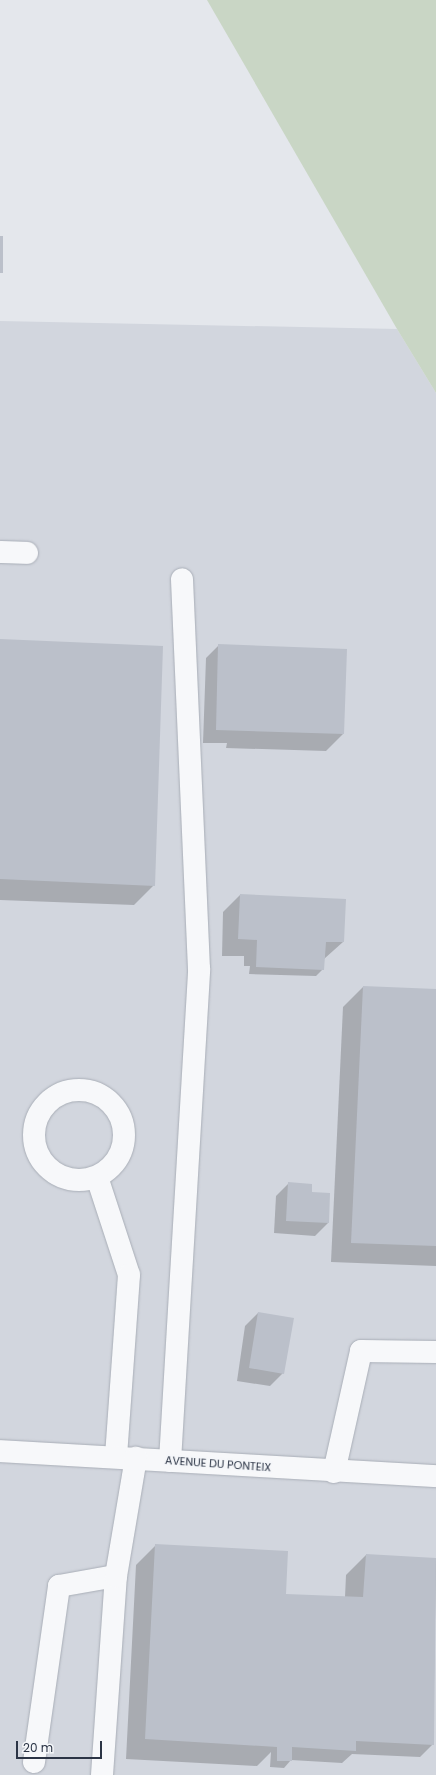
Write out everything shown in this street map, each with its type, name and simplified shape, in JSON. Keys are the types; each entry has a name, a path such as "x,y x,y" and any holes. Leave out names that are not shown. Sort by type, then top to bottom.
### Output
{"street":[{"path":"0,552 27,553"},
{"path":"170,1461 199,969 182,579"},
{"path":"73,1090 88,1090 102,1095 113,1104 121,1116 125,1130 124,1145 119,1158 109,1170 97,1177 82,1180 67,1179 53,1172 42,1161 35,1147 34,1131 38,1116 46,1104 58,1094 73,1090"},
{"path":"97,1177 129,1275 126,1458 102,1775"},
{"path":"334,1472 361,1350 436,1352"},
{"name":"AVENUE DU PONTEIX","path":"0,1451 334,1472 436,1476"},
{"path":"34,1762 59,1586 116,1576"}],"shaded area":[{"path":"0,321 397,329 436,393 436,1775 0,1775"}],"green space":[{"path":"207,0 436,0 436,393 397,329"}],"building":[{"path":"0,236 3,236 3,273 0,273"},
{"path":"0,639 163,646 155,886 0,879"},
{"path":"218,644 347,649 344,734 216,730"},
{"path":"240,894 346,899 344,942 326,942 324,970 256,967 257,940 238,939"},
{"path":"363,986 436,989 436,1246 351,1243"},
{"path":"288,1182 312,1184 312,1192 330,1193 329,1223 286,1221"},
{"path":"258,1312 294,1318 284,1374 249,1368"},
{"path":"155,1544 288,1551 286,1594 363,1597 366,1554 436,1558 434,1745 356,1741 356,1751 292,1747 292,1761 277,1761 277,1747 145,1739"}]}
